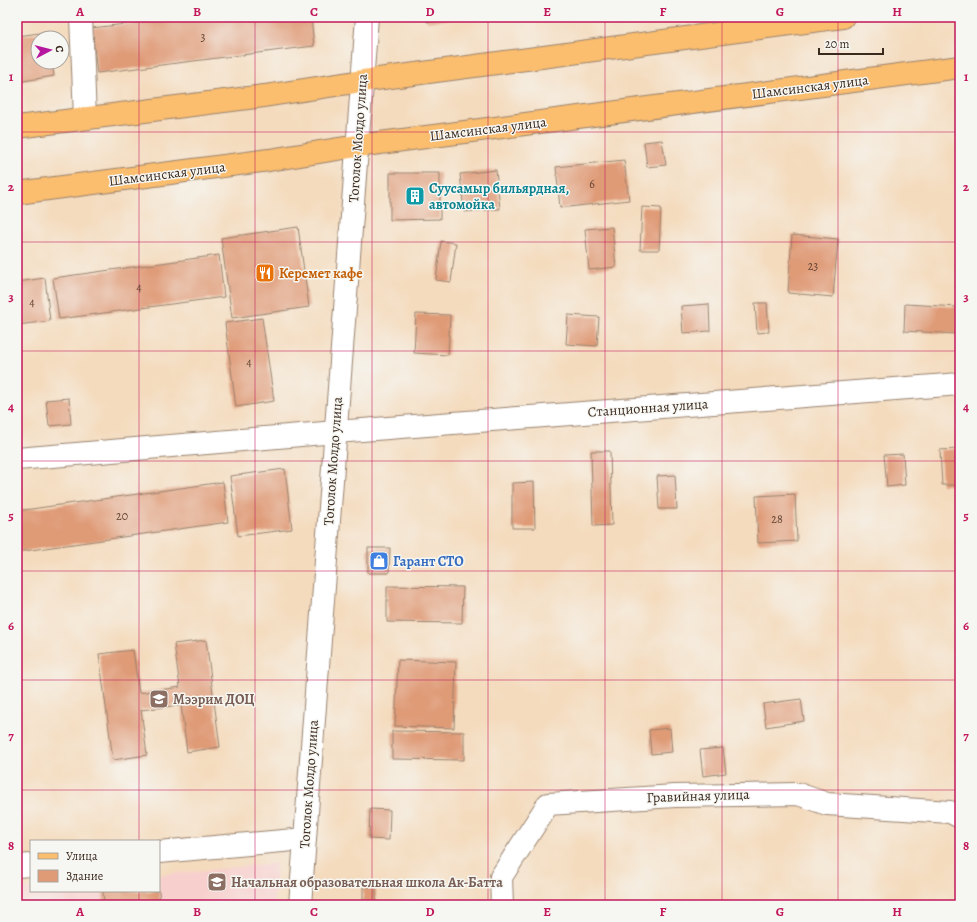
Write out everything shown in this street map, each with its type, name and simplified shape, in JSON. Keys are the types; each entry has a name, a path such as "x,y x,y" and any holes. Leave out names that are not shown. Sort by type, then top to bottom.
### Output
{"main road":[{"path":"17,127 264,96 362,81 843,17"},
{"name":"Шамсинская улица","path":"17,193 269,160 357,146 960,67"}],"street":[{"path":"81,17 85,118"},
{"name":"Тоголок Молдо улица","path":"300,905 367,17"},
{"name":"Станционная улица","path":"17,459 336,432 960,384"},
{"name":"Гравийная улица","path":"502,905 501,877 548,804 675,796 798,794 827,804 950,812 960,817"},
{"path":"160,852 305,838"},
{"path":"17,866 30,865"}],"shaded area":[{"name":"Начальная образовательная школа Ак-Батта","path":"276,863 274,905 17,905 17,890 30,889 30,892 160,892 160,875"}],"building":[{"path":"184,17 311,17 314,46 97,73 92,28"},
{"path":"427,17 460,17 460,18 427,22"},
{"path":"30,34 30,70 53,70 54,76 17,82 17,36"},
{"path":"662,140 666,165 647,167 644,142"},
{"path":"624,160 629,200 560,208 556,167"},
{"path":"496,170 500,209 464,212 460,174"},
{"name":"Суусамыр бильярдная, автомойка","path":"390,173 440,173 440,219 390,220"},
{"path":"642,207 661,208 659,250 640,250"},
{"name":"Керемет кафе","path":"298,227 309,307 232,318 221,238"},
{"path":"612,227 616,267 589,270 585,229"},
{"path":"792,235 838,239 833,297 788,293"},
{"path":"441,241 456,243 451,282 436,280"},
{"path":"219,255 224,297 59,319 53,278"},
{"path":"45,278 50,321 17,325 17,282"},
{"path":"755,303 767,303 769,332 757,333"},
{"path":"709,304 710,331 683,333 681,306"},
{"path":"905,304 958,307 957,334 904,331"},
{"path":"416,314 450,315 448,355 414,353"},
{"path":"568,315 599,317 597,346 566,344"},
{"path":"262,318 274,401 236,407 225,323"},
{"path":"69,398 71,424 49,426 46,400"},
{"path":"957,449 958,485 942,485 940,450"},
{"path":"591,451 610,451 612,525 593,526"},
{"path":"903,454 905,485 887,487 884,455"},
{"path":"285,469 292,529 238,536 230,476"},
{"path":"675,475 677,509 659,509 657,476"},
{"path":"223,482 228,522 17,552 17,511"},
{"path":"534,482 535,528 512,528 512,483"},
{"path":"795,494 797,541 758,543 756,496"},
{"name":"Гарант СТО","path":"368,548 390,548 389,573 368,573"},
{"path":"387,586 463,587 462,623 387,622"},
{"name":"Мээрим ДОЦ","path":"206,640 220,747 187,752 181,705 141,710 147,755 113,760 99,654 133,650 139,693 180,687 174,644"},
{"path":"398,660 456,662 454,728 395,726"},
{"path":"801,699 804,721 766,727 763,704"},
{"path":"670,728 672,752 651,754 649,730"},
{"path":"392,731 464,732 464,760 392,759"},
{"path":"723,748 726,773 703,776 700,750"},
{"path":"370,809 390,810 389,840 369,839"},
{"path":"363,887 376,887 376,905 363,905"},
{"path":"103,892 159,892 160,903 141,905 104,905"}],"place":[{"name":"Суусамыр бильярдная, автомойка","path":"415,196"},
{"name":"Керемет кафе","path":"265,273"},
{"name":"Гарант СТО","path":"379,561"},
{"name":"Мээрим ДОЦ","path":"159,699"},
{"name":"Начальная образовательная школа Ак-Батта","path":"217,882"}]}
